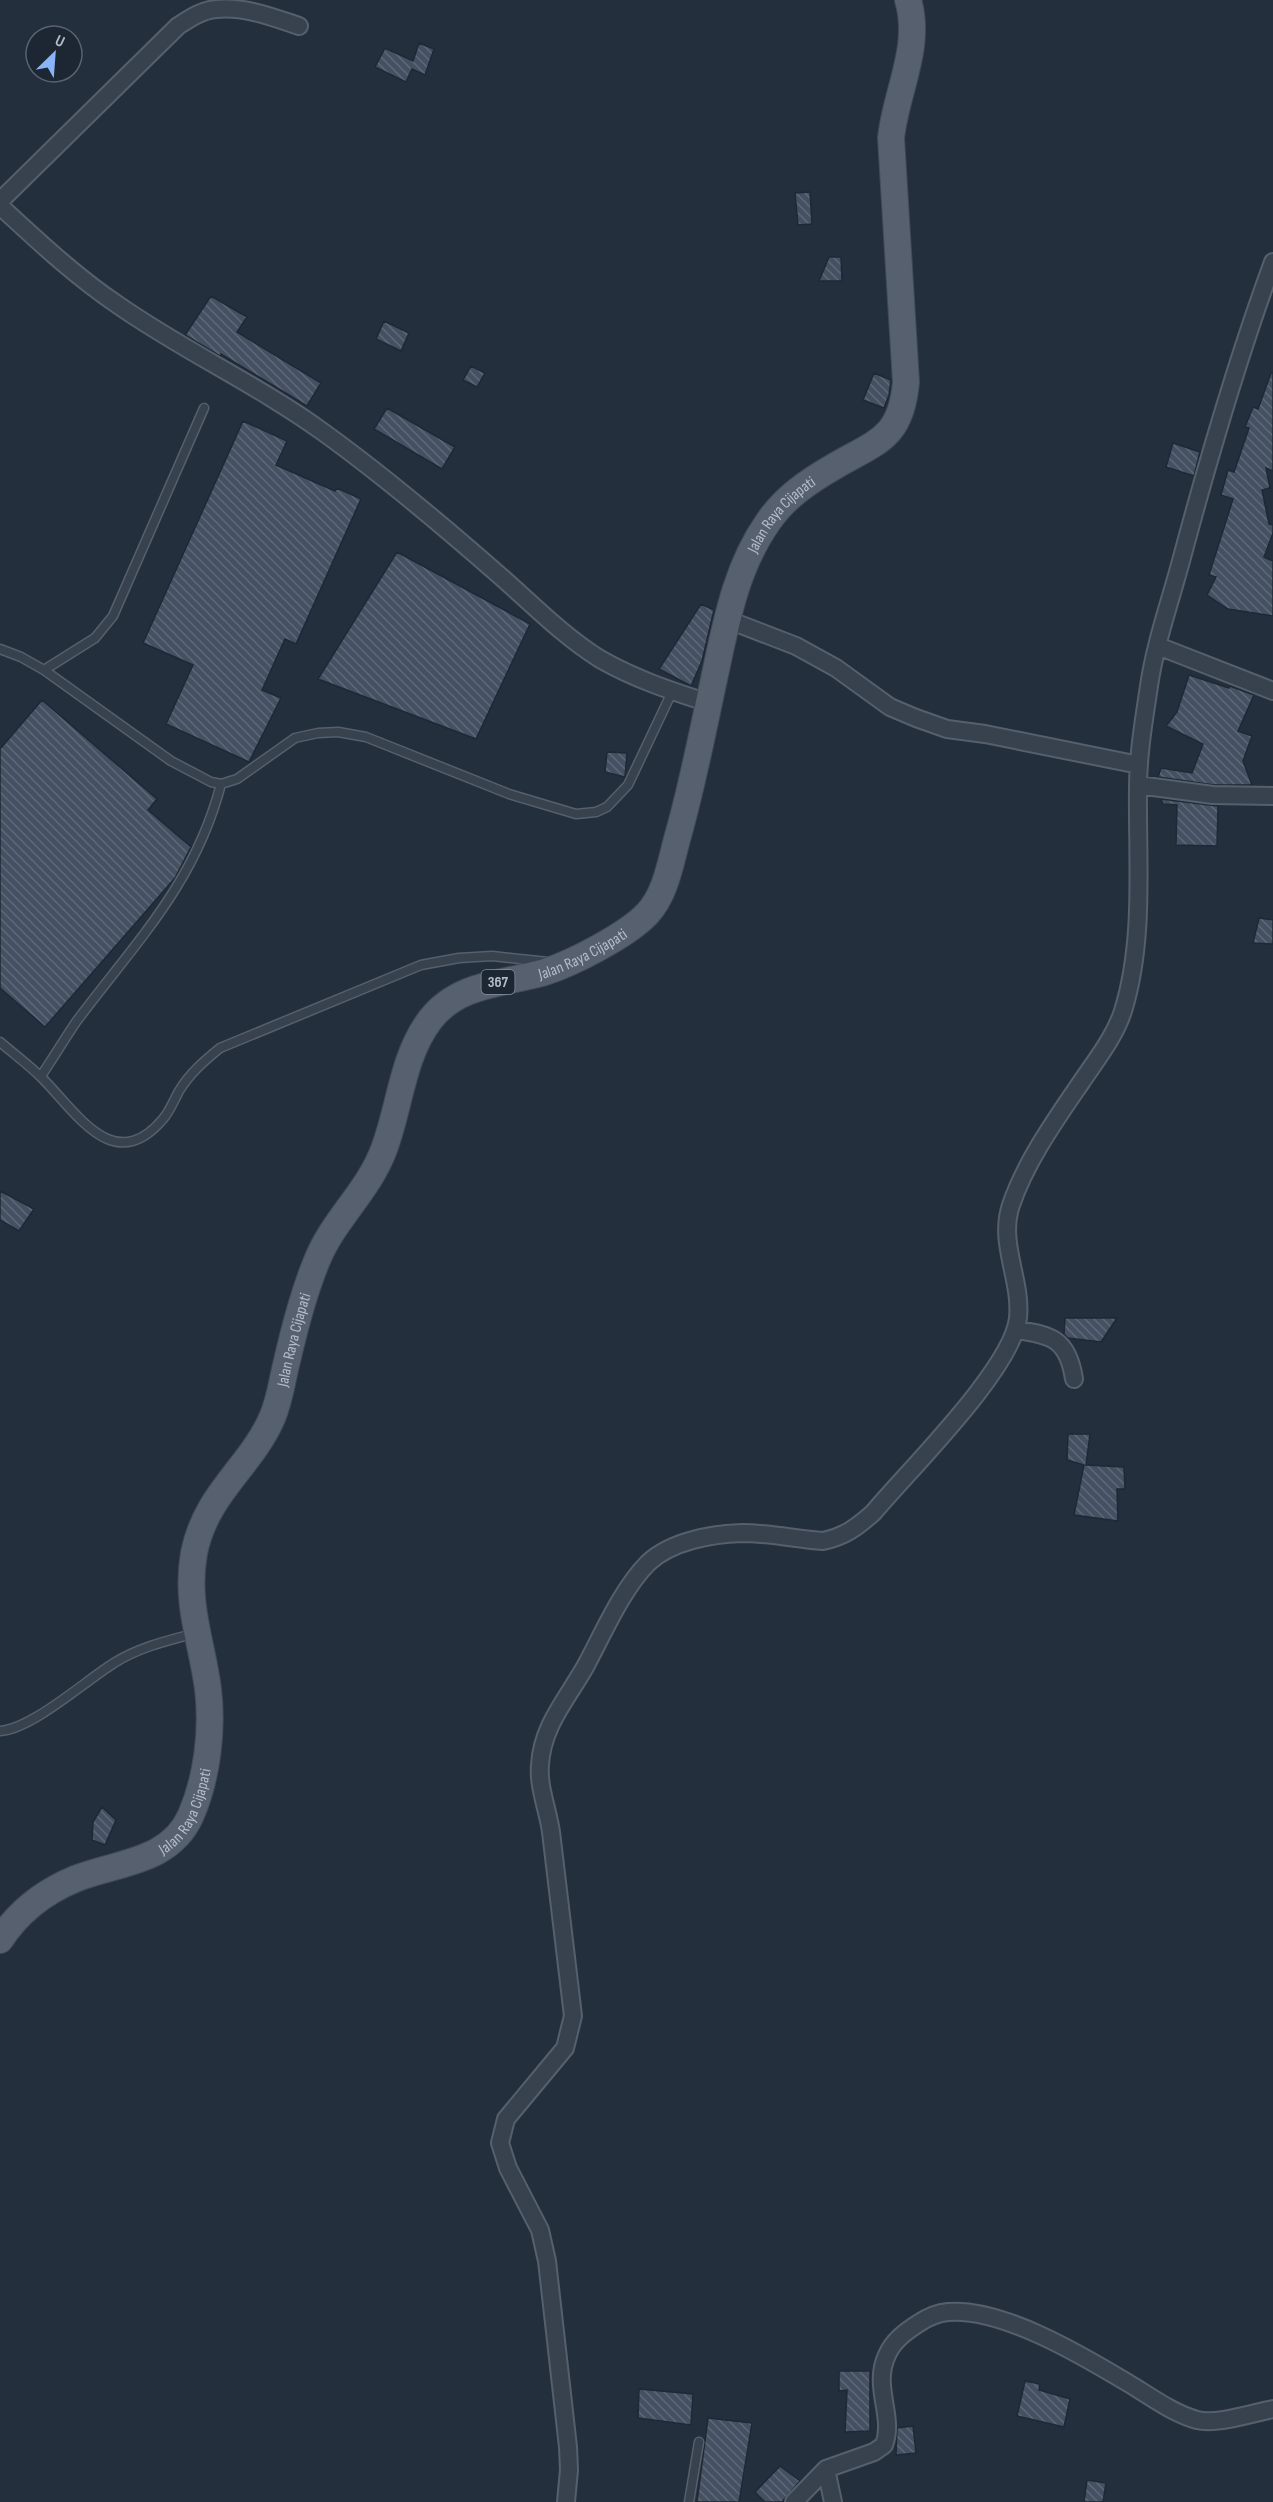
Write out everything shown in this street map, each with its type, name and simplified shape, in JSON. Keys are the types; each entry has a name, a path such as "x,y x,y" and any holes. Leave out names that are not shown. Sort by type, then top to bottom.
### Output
{"main road":[{"name":"Jalan Raya Cijapati","path":"0,1940 10,1924 37,1899 75,1879 151,1855 164,1848 183,1830 199,1794 205,1767 208,1731 208,1691 196,1633 191,1587 194,1557 201,1527 223,1488 270,1424 277,1405 293,1332 316,1262 333,1228 375,1170 392,1126 408,1065 424,1028 446,1004 463,993 563,965 641,920 659,896 688,800 726,619 749,555 758,537 778,510 797,490 877,444 894,425 905,400 906,382 891,138 898,99 908,67 913,34 908,0"}],"street":[{"path":"0,201 177,26 215,9 256,12 299,26"},
{"path":"0,206 69,269 118,306 202,359 266,393 338,443 446,529 562,631 599,658 642,681 709,703"},
{"path":"566,2502 569,2470 568,2447 547,2261 540,2230 508,2168 500,2143 506,2120 561,2055 572,2027 573,2016 554,1856 540,1779 544,1738 555,1714 578,1680 625,1594 650,1562 670,1548 689,1542 741,1533 823,1541 854,1530 873,1513 975,1395 1002,1358 1016,1330 1019,1305 1017,1285 1009,1258 1006,1225 1010,1208 1031,1162 1111,1037 1122,1014 1136,947 1138,785 1149,682 1200,488 1251,321 1273,262"},
{"path":"726,619 796,646 836,668 890,707 946,729 985,734 1139,765"},
{"path":"1158,646 1273,691"},
{"path":"1138,785 1213,795 1273,796"},
{"path":"1016,1330 1037,1333 1059,1343 1071,1362 1074,1379"},
{"path":"794,2502 826,2469 874,2452 884,2445 886,2421 880,2385 886,2356 904,2333 931,2316 947,2312 966,2312 1007,2322 1087,2361 1168,2407 1198,2420 1214,2421 1273,2409"},
{"path":"826,2469 834,2502"}],"lane":[{"path":"44,670 95,638 113,616 204,408"},
{"path":"0,649 21,657 44,670 171,761 197,776 221,784 237,779 295,738 338,732 366,737 509,794 576,814 596,812 617,799 628,785 672,692"},
{"path":"41,1076 75,1024 157,920 184,878 213,816 221,784"},
{"path":"0,1042 41,1076 82,1122 108,1140 126,1143 149,1133 165,1117 180,1090 196,1069 220,1048 368,986 421,965 459,958 492,956 532,959 563,965"},
{"path":"0,1731 22,1725 116,1662 149,1646 196,1633"},
{"path":"689,2502 699,2442"}],"building":[{"path":"419,43 434,49 425,75 412,69 406,82 375,67 385,48 413,61"},
{"path":"810,192 812,224 798,225 795,193"},
{"path":"829,257 841,257 842,281 819,281"},
{"path":"211,296 247,317 237,332 321,383 307,406 185,335"},
{"path":"384,321 409,333 401,351 376,339"},
{"path":"471,366 485,373 477,387 463,380"},
{"path":"874,373 891,380 884,408 863,400"},
{"path":"1271,373 1273,373 1273,471 1266,468 1270,488 1262,490 1269,524 1273,525 1273,533 1264,557 1273,561 1273,616 1228,609 1207,595 1216,577 1209,575 1233,499 1221,495 1228,470 1234,472 1249,428 1245,427 1253,407 1258,409"},
{"path":"387,408 455,447 442,469 374,429"},
{"path":"243,421 287,441 276,465 335,491 337,488 361,499 296,644 285,639 262,690 281,698 249,762 166,724 193,665 143,643"},
{"path":"1173,443 1200,452 1194,476 1166,467"},
{"path":"397,552 530,624 476,739 318,679"},
{"path":"701,604 714,610 702,661 691,686 659,669"},
{"path":"1189,675 1254,695 1238,731 1252,736 1243,761 1252,785 1214,785 1158,777 1161,768 1192,773 1203,744 1166,726 1177,712"},
{"path":"42,700 157,799 148,810 191,847 175,878 45,1027 0,988 0,749"},
{"path":"607,752 627,753 625,777 605,772"},
{"path":"1161,799 1218,806 1217,846 1176,845 1177,805 1163,804"},
{"path":"1259,918 1273,920 1273,944 1253,943"},
{"path":"0,1191 34,1209 19,1231 0,1220"},
{"path":"1065,1318 1117,1318 1101,1342 1068,1338 1064,1334"},
{"path":"1068,1434 1090,1434 1086,1465 1124,1467 1125,1489 1117,1489 1118,1521 1074,1515 1084,1465 1067,1460"},
{"path":"102,1807 116,1820 105,1845 92,1840 93,1822"},
{"path":"839,2371 870,2371 870,2431 845,2432 847,2390 839,2391"},
{"path":"1025,2381 1040,2384 1039,2390 1070,2399 1064,2427 1017,2416"},
{"path":"639,2389 693,2394 691,2425 638,2418"},
{"path":"708,2418 752,2423 739,2502 697,2502"},
{"path":"913,2426 916,2453 896,2455 897,2428"},
{"path":"780,2466 800,2481 782,2502 765,2502 755,2492"},
{"path":"1087,2480 1106,2483 1103,2502 1084,2502"}]}
